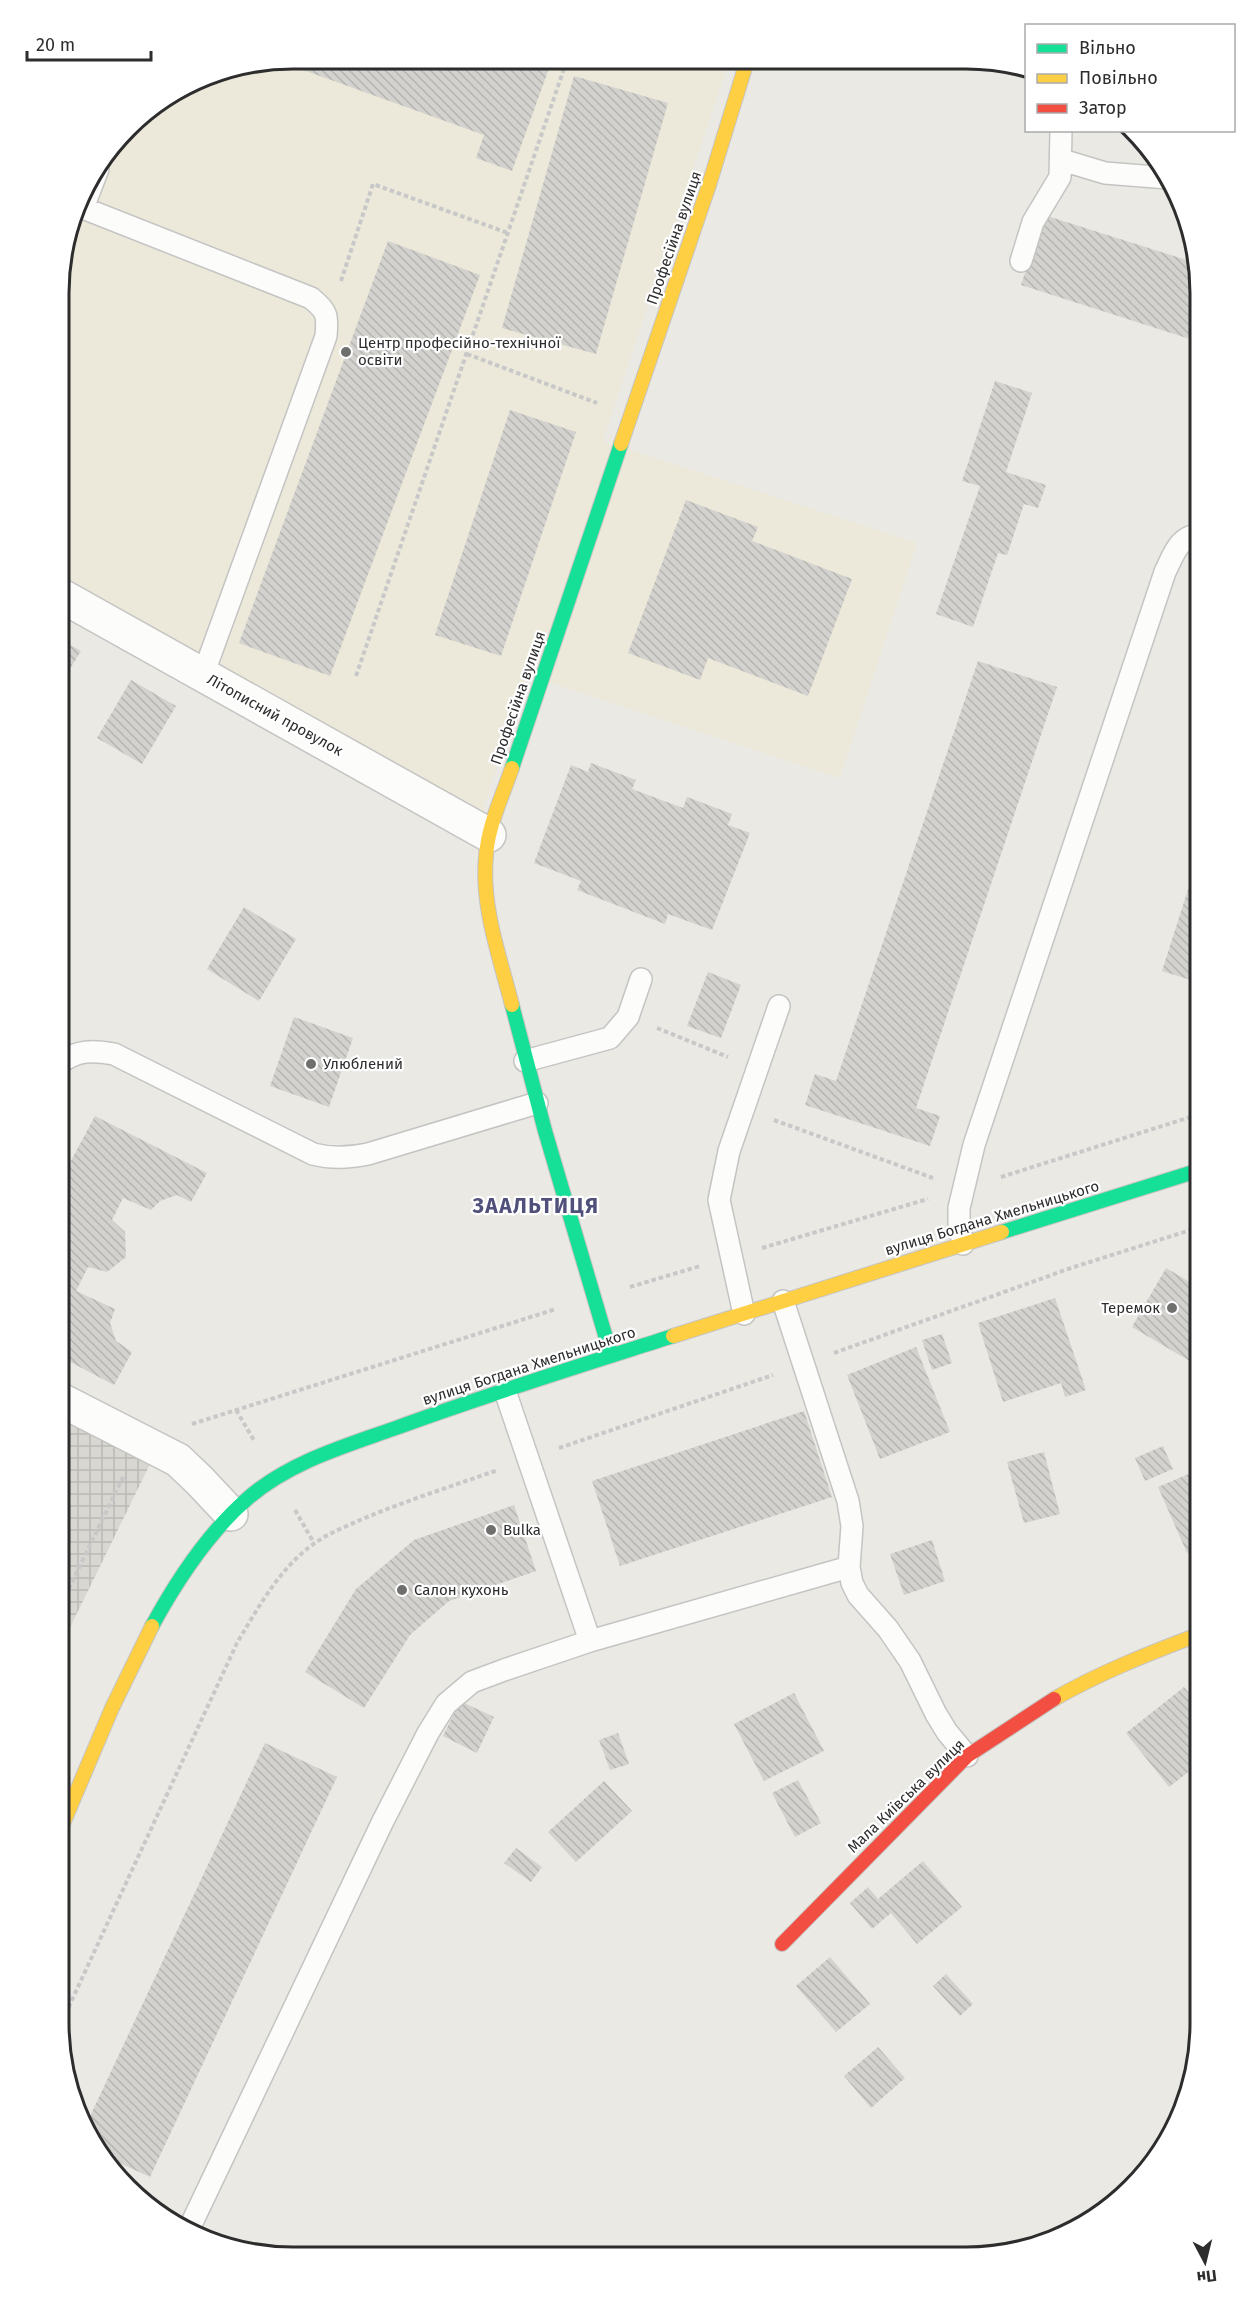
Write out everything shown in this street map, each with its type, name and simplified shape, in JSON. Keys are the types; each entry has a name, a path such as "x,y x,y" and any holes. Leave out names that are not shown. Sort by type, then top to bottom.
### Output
{"street":[{"name":"Професійна вулиця","path":"611,1355 525,1061 483,879 484,855 709,185 745,69"},
{"name":"Літописний провулок","path":"69,600 489,835"},
{"name":"вулиця Богдана Хмельницького","path":"69,1810 135,1658 165,1604 195,1558 231,1514 275,1478 296,1466 415,1421 611,1355 1190,1173"},
{"path":"69,1404 178,1460 231,1514"},
{"name":"Мала Київська вулиця","path":"782,1944 968,1756 1043,1705 1087,1680 1126,1662 1190,1638"}],"lane":[{"path":"1021,261 1033,222 1060,177 1061,132"},
{"path":"1062,160 1105,172 1157,177"},
{"path":"85,209 310,298 323,308 328,320 326,336 203,675"},
{"path":"963,1244 959,1223 962,1189 1002,1057 1166,572 1178,546 1190,538"},
{"path":"525,1061 610,1038 628,1017 641,980"},
{"path":"744,1314 719,1200 729,1151 779,1006"},
{"path":"69,1058 80,1052 99,1051 114,1054 313,1154 325,1157 351,1158 368,1154 537,1103"},
{"path":"783,1301 848,1501 852,1526 849,1567 852,1583 858,1595 888,1629 910,1661 936,1714 947,1732 968,1756"},
{"path":"505,1391 590,1641"},
{"path":"192,2223 382,1823 428,1733 446,1704 472,1683 504,1670 590,1641 849,1567"}],"path":[{"path":"356,676 564,69"},
{"path":"328,320 373,184 508,233"},
{"path":"467,354 600,404"},
{"path":"628,1017 758,1069"},
{"path":"743,1109 962,1189"},
{"path":"69,2006 237,1643 263,1601 286,1570 314,1544 382,1510 802,1365 1071,1268 1190,1230"},
{"path":"236,1410 255,1442"},
{"path":"294,1509 314,1544"}],"shaded area":[{"name":"Центр професійно-технічної освіти","path":"279,69 726,69 603,441 917,543 840,778 526,675 483,811 69,585 69,279 73,249 81,221 92,194 115,157 145,125 194,92 249,73"},
{"path":"69,1420 153,1458 69,1630"}],"building":[{"path":"300,69 549,69 512,171 476,158 484,135"},
{"path":"574,76 668,103 596,354 502,328"},
{"path":"1044,215 1188,260 1190,279 1190,339 1021,285"},
{"path":"388,241 480,275 330,676 239,643"},
{"path":"995,381 1032,393 1006,472 1046,485 1038,508 1024,504 1007,555 998,553 973,627 936,614 980,486 962,481"},
{"path":"510,410 576,432 501,656 435,635"},
{"path":"686,500 758,527 752,541 852,579 808,696 708,658 700,680 628,653"},
{"path":"69,644 81,651 69,670"},
{"path":"978,661 1057,687 916,1108 940,1116 930,1146 805,1105 815,1074 836,1081"},
{"path":"131,680 176,706 142,764 97,738"},
{"path":"591,763 636,780 632,789 683,808 687,797 732,814 728,825 750,833 712,930 668,914 665,924 577,890 581,881 534,863 571,765 588,772"},
{"path":"1190,883 1190,980 1162,971"},
{"path":"244,907 296,939 259,1001 207,969"},
{"path":"708,972 741,985 721,1038 687,1026"},
{"path":"294,1017 353,1038 329,1107 270,1086"},
{"path":"95,1116 207,1173 191,1202 177,1195 160,1201 151,1210 123,1198 112,1220 125,1232 126,1257 107,1272 88,1267 76,1291 115,1309 110,1323 116,1341 132,1352 114,1385 69,1361 69,1164"},
{"name":"Теремок","path":"1166,1268 1190,1282 1190,1361 1132,1327"},
{"path":"1055,1298 1086,1390 1065,1397 1061,1383 1003,1402 978,1323"},
{"path":"942,1334 952,1363 932,1370 922,1340"},
{"path":"916,1347 950,1432 880,1459 847,1375"},
{"path":"804,1411 832,1497 620,1566 592,1481"},
{"path":"1163,1446 1173,1469 1145,1481 1135,1458"},
{"path":"1044,1452 1060,1514 1024,1523 1007,1462"},
{"path":"1190,1473 1190,1552 1187,1553 1158,1487"},
{"path":"514,1505 536,1571 449,1601 410,1635 364,1708 305,1672 356,1589 414,1540"},
{"path":"932,1540 945,1581 904,1595 890,1554"},
{"path":"1184,1687 1190,1694 1190,1771 1169,1787 1126,1733"},
{"path":"794,1693 824,1751 764,1781 734,1724"},
{"path":"460,1701 494,1717 477,1753 443,1736"},
{"path":"618,1733 629,1764 610,1770 599,1740"},
{"path":"265,1743 337,1777 150,2177 118,2162 90,2117"},
{"path":"798,1780 821,1823 795,1837 772,1793"},
{"path":"604,1781 632,1811 576,1862 548,1832"},
{"path":"516,1848 542,1867 531,1882 504,1863"},
{"path":"923,1861 962,1907 917,1944 891,1913 872,1929 850,1903 868,1887 878,1899"},
{"path":"830,1957 870,2004 836,2032 796,1986"},
{"path":"946,1974 973,2004 960,2016 933,1986"},
{"path":"878,2047 905,2078 871,2108 844,2076"}],"traffic: fast":[{"path":"512,768 621,444"},
{"path":"512,1005 545,1131 611,1355"},
{"path":"1002,1232 1190,1173"},
{"path":"152,1626 182,1575 206,1542 247,1499 280,1475 316,1457 428,1416 673,1336"}],"traffic: slow":[{"path":"621,444 709,185 745,69"},
{"path":"512,768 487,845 485,875 489,913 512,1005"},
{"path":"673,1336 1002,1232"},
{"path":"69,1809 112,1708 152,1626"},
{"path":"1054,1699 1108,1672 1190,1638"}],"traffic: jam":[{"path":"782,1944 967,1756 1054,1699"}],"place":[{"name":"Центр професійно-технічної освіти","path":"346,352"},
{"name":"Улюблений","path":"311,1064"},
{"name":"Теремок","path":"1172,1308"},
{"name":"Bulka","path":"491,1530"},
{"name":"Салон кухонь","path":"402,1590"}],"district":[{"name":"ЗААЛЬТИЦЯ","path":"536,1206"}]}
